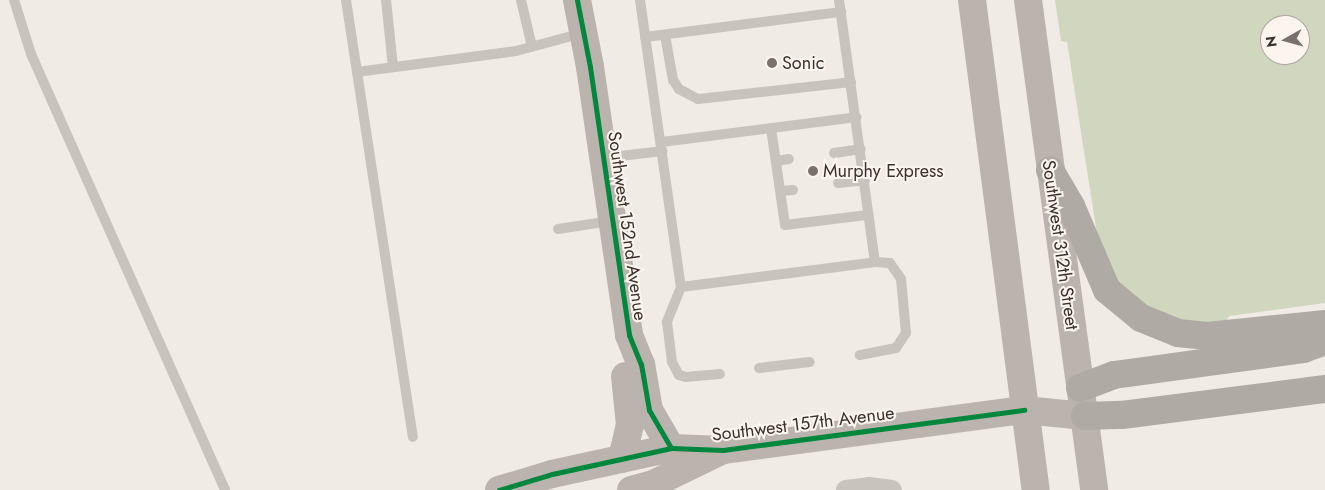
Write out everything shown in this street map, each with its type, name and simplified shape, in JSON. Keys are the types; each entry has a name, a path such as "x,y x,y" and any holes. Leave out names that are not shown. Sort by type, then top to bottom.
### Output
{"highway":[{"path":"1050,170 1071,206 1096,272 1107,290 1141,318 1178,333 1207,336 1325,324"},
{"path":"1080,388 1114,375 1303,349 1325,341"},
{"path":"1085,416 1122,415 1325,389"}],"street":[{"name":"Southwest 152nd Avenue","path":"578,0 628,335 624,369 630,426 622,459"},
{"path":"972,0 1024,410 1036,490"},
{"name":"Southwest 312th Street","path":"1028,0 1094,490"},
{"name":"Southwest 152nd Avenue","path":"628,335 641,364 650,410 671,448"},
{"name":"Southwest 157th Avenue","path":"1024,410 1080,388"},
{"name":"Southwest 157th Avenue","path":"499,490 552,474 671,448 723,450 1024,410 1085,416"},
{"name":"Southwest 157th Avenue","path":"631,490 653,484 723,450"},
{"path":"846,490 869,487 892,490"}],"lane":[{"path":"14,0 31,54 225,490"},
{"path":"346,0 413,437"},
{"path":"386,0 393,67"},
{"path":"521,0 532,47"},
{"path":"640,0 681,287 667,322 675,369 686,378 720,374"},
{"path":"839,0 861,149 875,262"},
{"path":"645,38 841,12"},
{"path":"357,72 532,47 584,33"},
{"path":"665,35 673,80 679,89 698,99 851,82"},
{"path":"603,158 771,128 856,117"},
{"path":"771,128 786,225 868,215"},
{"path":"834,153 861,149"},
{"path":"776,161 789,159"},
{"path":"838,184 865,180"},
{"path":"781,192 793,190"},
{"path":"558,229 612,220"},
{"path":"681,287 875,262 890,263 896,269 901,279 908,324 902,342 896,348 860,355"},
{"path":"759,368 810,362"}],"green space":[{"path":"1055,0 1325,0 1325,303 1229,316 1224,325 1194,325 1141,304 1110,274 1096,228 1067,42 1061,41"}],"cycle path":[{"path":"577,0 590,67 629,335 641,364 649,410 671,448"},
{"path":"499,490 552,474 671,448 723,450 1024,410"}],"place":[{"name":"Sonic","path":"772,63"},
{"name":"Murphy Express","path":"813,171"}]}
